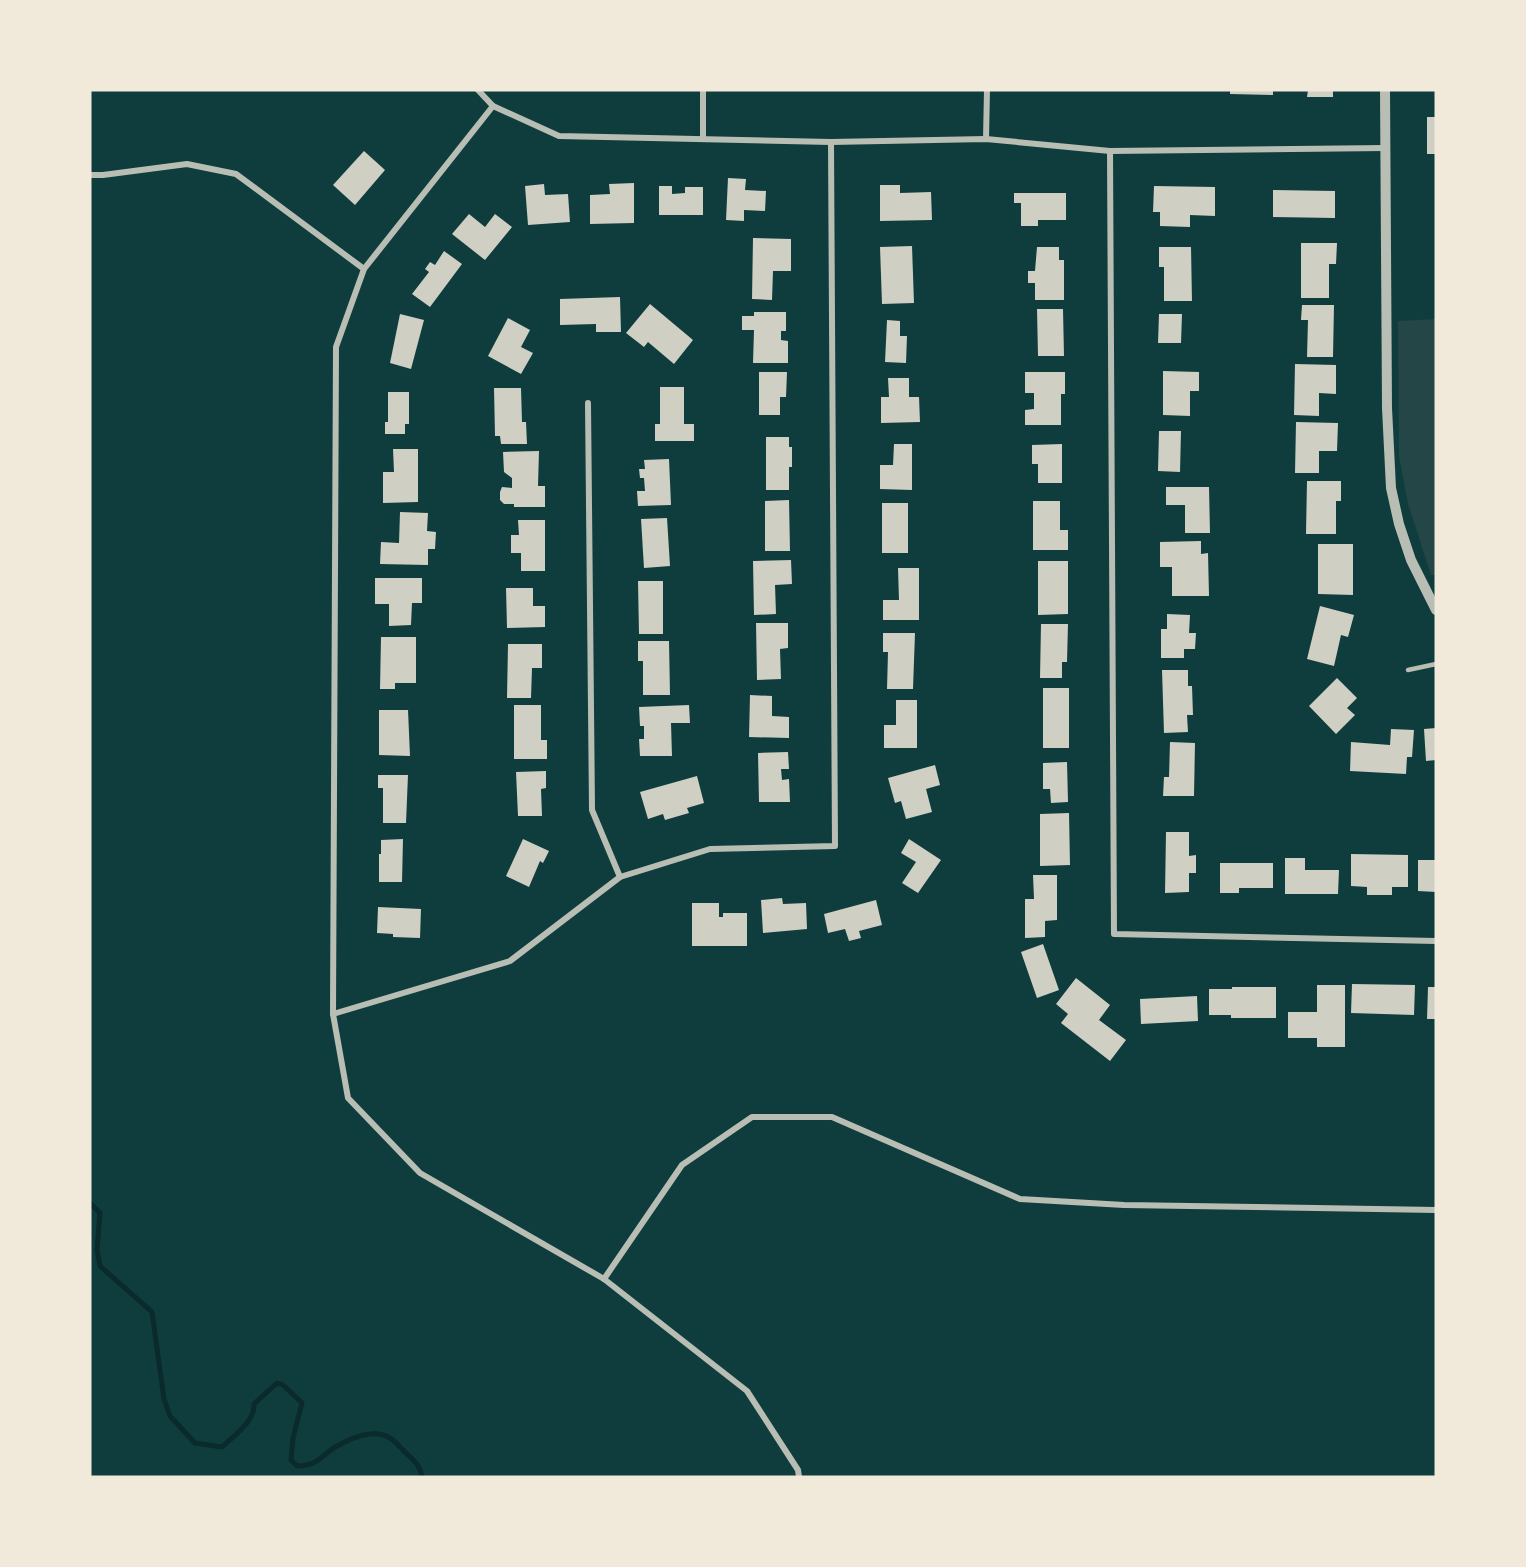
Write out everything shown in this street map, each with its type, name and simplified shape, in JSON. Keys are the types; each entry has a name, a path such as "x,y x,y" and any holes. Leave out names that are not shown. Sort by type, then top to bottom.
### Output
{"street":[{"path":"478,90 493,106 559,136 831,142 986,139 1110,151 1385,148"},
{"path":"703,90 703,139"},
{"path":"986,139 987,90"},
{"path":"1385,90 1387,418 1391,488 1399,524 1411,560 1436,610"},
{"path":"493,106 364,269 336,347 333,1014 348,1098 420,1173 604,1279 747,1391 798,1470 799,1477"},
{"path":"333,1014 510,961 620,877 710,849 835,846 831,142"},
{"path":"1110,151 1114,934 1436,941"},
{"path":"90,176 187,164 236,174 364,269"},
{"path":"588,403 592,810 620,877"},
{"path":"604,1279 682,1165 752,1117 832,1117 1020,1199 1124,1205 1436,1210"}],"lane":[{"path":"1408,670 1436,664"}],"shaded area":[{"path":"1436,319 1436,575 1431,575 1408,504 1399,456 1398,321"}],"building":[{"path":"1230,90 1273,90 1273,95 1230,94"},
{"path":"1308,90 1333,90 1333,97 1307,97"},
{"path":"1427,117 1436,117 1436,154 1427,154"},
{"path":"364,151 385,170 355,205 333,185"},
{"path":"728,178 746,179 745,190 766,191 765,211 744,210 744,221 726,220"},
{"path":"634,183 634,223 590,224 590,195 610,194 609,184"},
{"path":"544,184 545,195 568,194 570,222 528,225 525,186"},
{"path":"880,185 900,185 900,193 931,192 932,220 880,221"},
{"path":"659,186 672,186 672,194 685,193 685,187 703,187 703,215 659,215"},
{"path":"1154,186 1215,187 1215,216 1190,215 1190,227 1160,226 1160,212 1153,212"},
{"path":"1273,190 1335,191 1335,218 1273,217"},
{"path":"1014,193 1066,193 1066,220 1038,220 1038,226 1021,226 1021,203 1014,203"},
{"path":"469,214 485,227 495,214 512,227 485,260 452,234"},
{"path":"753,238 791,239 791,271 773,271 772,300 752,299"},
{"path":"1301,243 1337,243 1336,264 1329,264 1329,298 1301,298"},
{"path":"912,246 914,303 882,304 880,247"},
{"path":"1037,247 1059,247 1059,260 1064,260 1064,300 1035,300 1035,283 1028,283 1028,271 1035,271"},
{"path":"1159,247 1191,247 1192,301 1164,301 1164,267 1159,267"},
{"path":"444,251 462,264 430,307 412,294 429,272 425,269 430,262 435,265"},
{"path":"620,297 621,332 596,332 596,324 560,325 560,299"},
{"path":"650,304 693,340 674,364 648,342 644,347 626,333"},
{"path":"1302,305 1334,305 1333,357 1307,357 1308,320 1301,320"},
{"path":"1037,309 1063,309 1064,356 1038,356"},
{"path":"754,312 786,312 786,331 781,331 781,340 788,341 788,363 753,363 754,330 742,330 742,316 754,316"},
{"path":"400,314 424,320 411,369 390,363"},
{"path":"1159,314 1182,314 1181,343 1158,343"},
{"path":"508,318 530,330 521,347 533,353 521,374 488,356"},
{"path":"887,320 900,321 900,336 907,336 906,363 885,362"},
{"path":"1295,364 1336,365 1336,394 1319,393 1319,416 1294,415"},
{"path":"1163,371 1199,372 1199,391 1190,391 1190,416 1163,415"},
{"path":"759,372 787,372 786,397 780,397 780,415 759,415"},
{"path":"1025,372 1065,372 1065,394 1061,394 1061,425 1025,425 1025,410 1034,409 1034,393 1025,393"},
{"path":"888,378 909,378 909,397 919,397 920,422 881,423 881,397 889,397"},
{"path":"660,387 684,387 684,424 694,424 694,441 655,441 655,424 660,424"},
{"path":"494,388 521,388 522,422 526,422 527,444 501,444 500,436 495,436"},
{"path":"388,392 409,392 409,424 405,424 405,434 385,434 385,422 388,422"},
{"path":"1296,422 1338,423 1337,451 1319,451 1319,473 1295,473"},
{"path":"1159,431 1181,431 1180,472 1158,471"},
{"path":"766,437 789,437 789,447 792,447 792,467 789,467 789,490 766,490"},
{"path":"894,444 912,444 912,490 880,489 880,465 893,465"},
{"path":"1062,444 1062,483 1038,483 1038,464 1032,464 1032,445"},
{"path":"393,449 418,449 418,502 383,503 383,472 394,472"},
{"path":"539,451 538,486 545,486 545,507 514,507 514,504 504,504 500,500 500,492 502,487 512,488 512,478 504,472 503,452"},
{"path":"669,459 671,505 638,506 637,491 645,491 644,478 640,478 639,469 645,469 644,460"},
{"path":"1307,481 1341,481 1341,501 1336,501 1336,534 1306,534"},
{"path":"1166,487 1209,487 1210,533 1185,533 1185,505 1166,505"},
{"path":"789,500 790,551 765,551 765,501"},
{"path":"1033,501 1060,501 1060,530 1068,530 1068,550 1033,550"},
{"path":"882,503 908,503 908,553 882,553"},
{"path":"400,512 428,513 427,531 436,532 435,549 428,549 428,565 380,564 381,542 399,543"},
{"path":"667,518 670,566 644,568 641,519"},
{"path":"518,520 545,520 545,571 521,571 521,553 511,553 511,535 519,535"},
{"path":"1201,541 1201,554 1208,553 1209,596 1172,596 1172,567 1160,567 1160,542"},
{"path":"1318,544 1353,544 1353,595 1318,594"},
{"path":"791,560 792,584 775,585 776,614 754,615 753,561"},
{"path":"1038,561 1068,561 1068,614 1038,615"},
{"path":"898,568 919,568 919,620 883,620 883,600 899,600"},
{"path":"375,578 422,578 422,603 412,603 411,625 389,626 389,604 375,604"},
{"path":"638,581 663,581 663,634 639,634"},
{"path":"506,588 533,588 533,606 545,606 545,627 507,628"},
{"path":"1320,606 1354,615 1348,637 1341,635 1334,666 1307,659"},
{"path":"1167,614 1190,615 1189,633 1196,633 1195,649 1184,649 1184,658 1161,658 1161,629 1167,629"},
{"path":"756,623 788,623 788,648 780,649 781,679 757,680"},
{"path":"1041,624 1068,624 1067,662 1062,662 1062,678 1040,678"},
{"path":"883,633 915,633 913,689 887,689 888,652 883,652"},
{"path":"381,637 416,637 416,683 395,683 395,689 380,689"},
{"path":"638,641 669,641 670,695 643,695 643,661 638,661"},
{"path":"508,644 542,644 542,668 532,668 531,698 507,698"},
{"path":"1162,670 1188,670 1188,686 1192,686 1193,715 1187,715 1188,732 1164,733"},
{"path":"1337,678 1357,698 1347,708 1355,715 1336,734 1309,706"},
{"path":"1043,688 1069,688 1069,748 1043,748"},
{"path":"750,695 772,696 772,716 789,717 789,738 749,737"},
{"path":"896,700 917,700 917,748 884,748 884,725 896,725"},
{"path":"514,705 541,705 541,740 547,740 547,759 514,759"},
{"path":"689,705 690,723 671,723 672,756 640,756 639,739 644,739 644,726 640,726 639,707"},
{"path":"379,710 408,710 410,756 379,755"},
{"path":"1436,728 1436,760 1426,761 1424,729"},
{"path":"1391,729 1414,730 1412,757 1407,757 1406,774 1350,771 1351,742 1390,745"},
{"path":"1170,742 1195,743 1194,796 1163,796 1164,777 1169,777"},
{"path":"788,752 789,769 781,769 782,780 789,779 790,802 759,802 758,753"},
{"path":"1067,762 1068,802 1051,803 1050,789 1043,789 1043,763"},
{"path":"935,765 940,785 926,789 932,812 906,819 901,801 895,803 888,778"},
{"path":"546,771 546,788 541,789 542,816 518,816 516,772"},
{"path":"378,775 408,775 406,823 383,823 383,788 378,788"},
{"path":"697,776 704,803 687,808 689,813 665,820 663,814 648,819 640,792"},
{"path":"1069,813 1070,865 1040,866 1040,814"},
{"path":"1166,832 1189,832 1189,856 1196,855 1196,873 1189,873 1189,892 1165,893"},
{"path":"403,839 402,882 379,882 381,840"},
{"path":"523,839 549,851 543,863 540,861 529,887 506,876"},
{"path":"909,839 941,860 918,893 902,883 916,862 901,853"},
{"path":"1351,854 1408,855 1408,887 1392,887 1392,895 1367,895 1367,887 1351,886"},
{"path":"1285,858 1305,858 1305,870 1339,870 1338,894 1285,894"},
{"path":"1418,860 1436,860 1436,892 1418,891"},
{"path":"1220,863 1273,863 1273,888 1239,888 1239,893 1220,893"},
{"path":"1033,875 1057,875 1057,920 1045,921 1045,937 1025,938 1025,899 1034,899"},
{"path":"782,898 783,904 806,903 807,929 763,933 761,900"},
{"path":"876,900 882,925 859,931 861,938 849,941 845,929 828,933 824,914"},
{"path":"692,903 719,903 719,917 723,917 723,913 747,913 747,946 692,946"},
{"path":"378,907 421,909 420,938 393,937 393,934 377,933"},
{"path":"1043,944 1059,990 1037,998 1021,952"},
{"path":"1076,978 1110,1005 1099,1020 1126,1040 1110,1061 1061,1023 1068,1014 1056,1004"},
{"path":"1352,984 1415,985 1414,1015 1351,1013"},
{"path":"1317,985 1345,985 1345,1047 1317,1047 1317,1038 1288,1038 1288,1012 1317,1012"},
{"path":"1232,987 1276,987 1276,1018 1231,1018 1231,1015 1209,1015 1209,989 1232,989"},
{"path":"1428,987 1436,987 1436,1019 1427,1019"},
{"path":"1197,996 1198,1021 1141,1024 1140,999"}],"waterway":[{"path":"90,1203 100,1213 97,1250 100,1266 152,1312 164,1399 170,1416 195,1443 222,1447 247,1422 254,1404 277,1383 283,1385 302,1403 293,1438 291,1460 297,1466 315,1462 349,1440 363,1435 377,1434 396,1442 416,1463 422,1477"}]}
